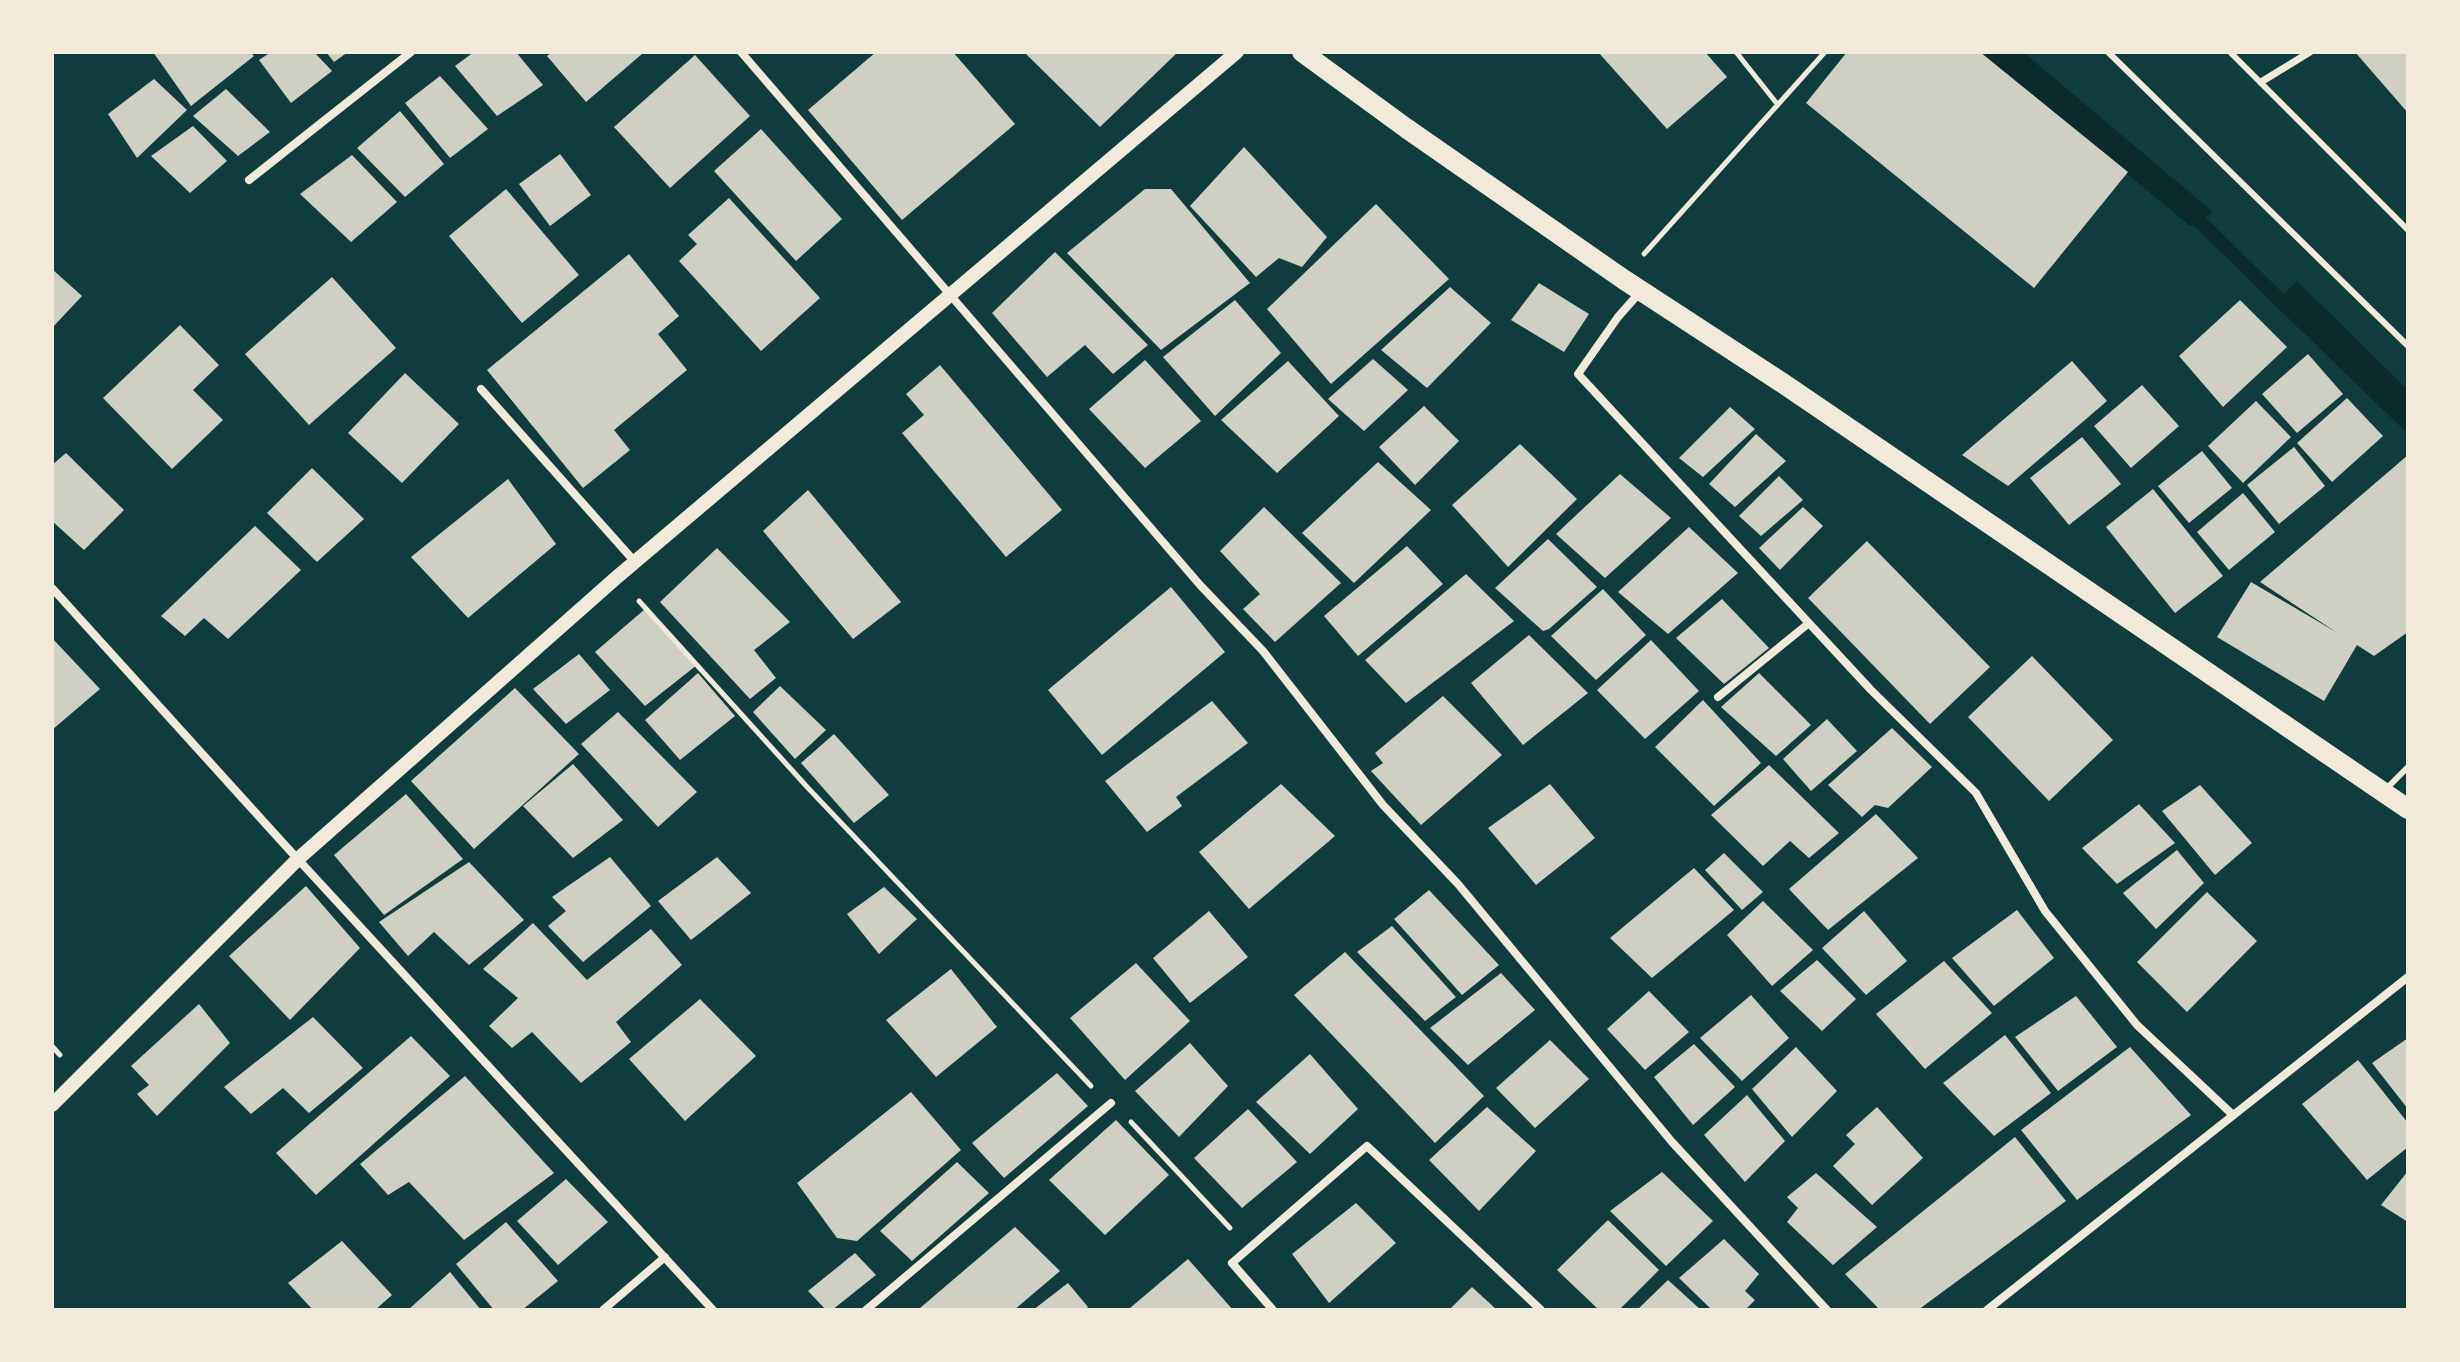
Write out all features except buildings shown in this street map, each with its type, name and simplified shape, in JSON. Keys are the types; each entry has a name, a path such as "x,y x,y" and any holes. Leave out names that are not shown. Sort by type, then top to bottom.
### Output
{"main road":[{"path":"1302,52 1623,279 1823,410 2408,809"}],"street":[{"path":"249,180 411,52"},
{"path":"741,52 1200,585 1263,651 1383,805 1458,884 1672,1142 1827,1310"},
{"path":"52,1105 298,859 617,577 1237,52"},
{"path":"2261,82 2310,52"},
{"path":"1642,291 1618,317 1578,374 1871,690 1976,793 2045,911 2137,1025 2233,1115"},
{"path":"481,389 635,562"},
{"path":"52,588 713,1310"},
{"path":"1718,697 1809,623"},
{"path":"1987,1310 2408,977"},
{"path":"866,1310 1111,1103"},
{"path":"1273,1310 1232,1263 1367,1146 1541,1310"},
{"path":"603,1310 665,1257"}],"lane":[{"path":"2108,52 2408,346"},
{"path":"2230,52 2408,230"},
{"path":"2384,792 2408,767"}],"path":[{"path":"1736,52 1778,105"},
{"path":"1623,279 1825,52"},
{"path":"617,577 808,788 1096,1092 1121,1111 1249,1248"}],"water":[{"path":"1980,52 2023,52 2213,212 2190,226"},
{"path":"2297,281 2408,390 2408,434 2274,304"}],"waterway":[{"path":"2187,209 2292,312"}]}
